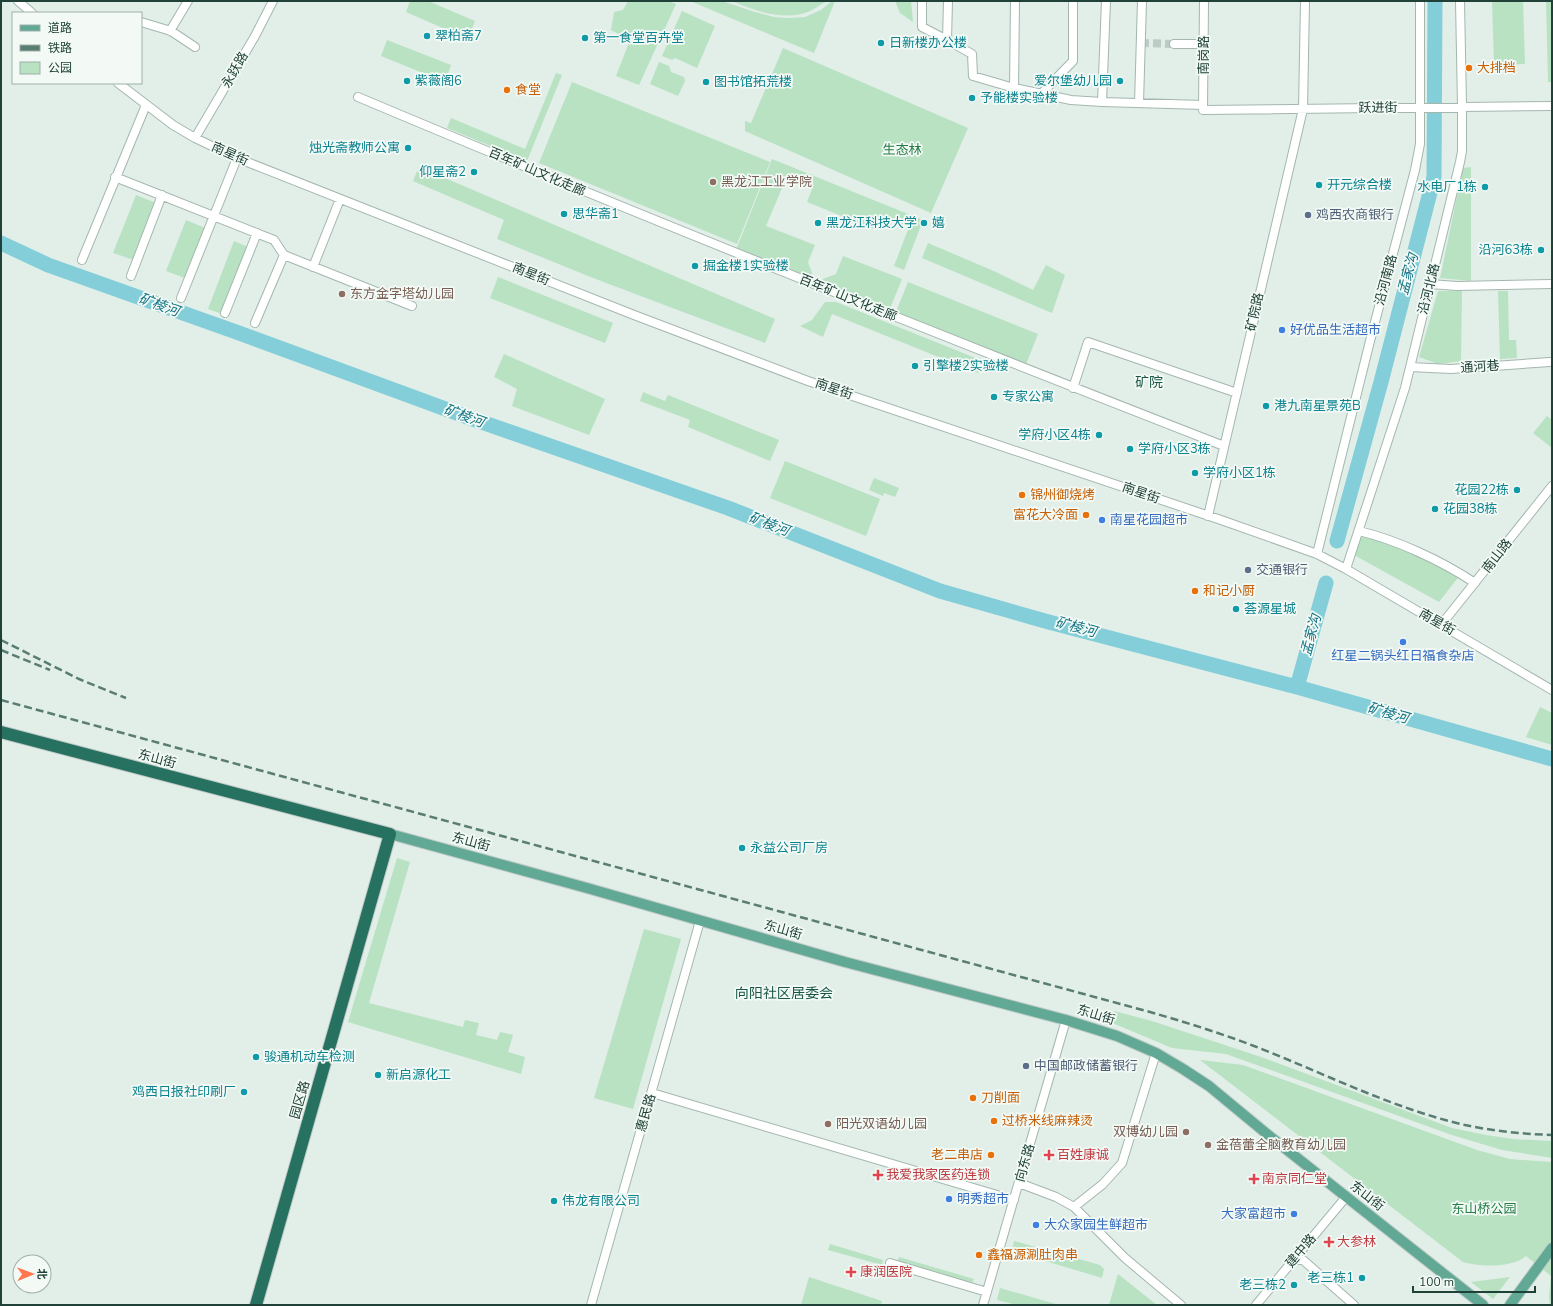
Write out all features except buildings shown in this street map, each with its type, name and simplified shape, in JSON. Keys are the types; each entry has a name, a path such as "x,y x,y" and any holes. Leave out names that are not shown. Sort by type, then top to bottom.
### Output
{"highway":[{"name":"东山街","path":"1,732 390,834"},
{"name":"园区路","path":"256,1305 390,834"}],"main road":[{"name":"东山街","path":"390,834 852,964 1066,1020 1117,1036 1156,1053 1209,1086 1482,1305"},
{"path":"1510,1305 1552,1248"}],"street":[{"path":"18,1 31,12"},
{"path":"170,31 188,1"},
{"name":"永跃路","path":"195,138 274,1"},
{"path":"922,1 922,27 947,40 948,1"},
{"path":"1014,88 1015,1"},
{"path":"1041,94 1073,61 1073,1"},
{"path":"1102,102 1106,1"},
{"path":"1139,103 1142,1"},
{"name":"南岗路","path":"1203,108 1204,1"},
{"name":"矿院路","path":"1208,516 1303,109 1305,1"},
{"name":"沿河南路","path":"1317,554 1368,349 1415,170 1420,144 1423,108 1420,1"},
{"name":"沿河北路","path":"1346,569 1410,367 1461,157 1462,107 1460,1"},
{"path":"142,22 170,31 195,47"},
{"name":"跃进街","path":"947,40 972,54 973,76 1014,88 1071,100 1203,108 1303,109 1552,106"},
{"path":"1174,44 1204,44"},
{"name":"南星街","path":"119,84 173,126 237,158 634,315 808,381 1317,554 1346,569 1552,690"},
{"name":"百年矿山文化走廊","path":"358,97 598,197 1073,388 1224,446"},
{"path":"82,260 146,105"},
{"path":"181,298 237,158"},
{"path":"116,177 274,240 284,255 412,306"},
{"path":"131,276 162,195"},
{"path":"313,267 340,199"},
{"path":"225,314 257,233"},
{"path":"255,324 284,255"},
{"path":"1430,284 1457,286 1552,284"},
{"path":"1073,388 1088,342 1237,393"},
{"name":"通河巷","path":"1410,367 1451,369 1550,362"},
{"name":"南山路","path":"1441,625 1552,486"},
{"path":"1359,531 1393,542 1433,559 1456,570 1475,583"},
{"name":"惠民路","path":"592,1305 700,921"},
{"name":"向东路","path":"983,1305 1066,1020"},
{"path":"1074,1207 1103,1184 1122,1163 1156,1053"},
{"path":"652,1093 1014,1200"},
{"path":"1019,1183 1056,1197 1074,1207 1125,1258 1181,1305"},
{"name":"建中路","path":"1256,1305 1346,1197"},
{"path":"1293,1260 1303,1260 1354,1305"},
{"path":"890,1263 987,1292"}],"green space":[{"path":"410,1 428,1 475,21 468,39 406,12"},
{"path":"628,1 668,1 676,4 639,85 616,76 630,40 611,30 614,12 623,10"},
{"path":"690,1 722,1 774,17 788,18 805,17 821,10 832,1 835,1 814,53"},
{"path":"732,1 827,1 808,12 798,15 779,15 769,14"},
{"path":"895,1 911,1 913,22 900,13"},
{"path":"1492,1 1523,1 1525,64 1494,65"},
{"path":"1546,1 1552,1 1552,82 1548,82"},
{"path":"682,11 715,26 697,68 675,58 672,60 662,56"},
{"path":"387,40 451,65 445,82 381,56"},
{"name":"生态林","path":"783,48 968,128 931,213 745,131 745,121 751,123"},
{"path":"659,62 669,66 671,72 684,77 685,81 678,96 650,84"},
{"path":"556,73 562,75 527,161 447,128 451,118 525,149"},
{"path":"572,82 770,162 737,244 539,163"},
{"path":"772,159 923,220 904,270 894,266 909,227 880,215 874,229 807,202 813,187 787,176 766,226 815,245 808,262 812,273 810,279 736,250"},
{"path":"419,167 775,319 765,343 593,278 497,239 504,220 413,181"},
{"path":"1471,167 1471,281 1440,278 1463,168"},
{"path":"136,195 156,203 134,260 113,253"},
{"path":"186,220 205,228 185,278 166,271"},
{"path":"234,241 248,247 222,314 208,309"},
{"path":"928,243 996,272 1033,290 1046,265 1065,275 1052,313 922,258"},
{"path":"843,256 902,279 889,311 821,284 823,279 836,274"},
{"path":"498,277 613,323 605,343 490,298"},
{"path":"908,282 1038,334 1025,367 895,314"},
{"path":"1438,291 1462,291 1461,361 1438,364 1419,357"},
{"path":"1498,291 1508,291 1509,340 1516,340 1517,358 1500,359"},
{"path":"825,302 836,302 983,361 978,373 832,314 823,337 800,326 812,320"},
{"path":"504,354 605,399 589,435 512,406 517,389 494,377"},
{"path":"643,392 665,401 668,395 779,440 770,461 688,427 690,420 640,401"},
{"path":"1547,416 1552,420 1552,448 1533,433"},
{"path":"785,461 880,499 866,536 770,498"},
{"path":"874,478 899,488 895,497 884,493 883,496 869,490"},
{"path":"1361,533 1433,560 1460,575 1439,602 1354,555"},
{"path":"1540,707 1552,713 1552,745 1526,737"},
{"path":"397,858 410,862 369,1003 463,1027 465,1020 479,1023 476,1035 497,1040 500,1032 513,1035 508,1052 525,1057 521,1074 348,1022"},
{"path":"644,929 681,939 633,1109 594,1098"},
{"path":"1114,1011 1152,1021 1261,1057 1452,1128 1513,1139 1552,1141 1552,1158 1502,1150 1452,1135 1226,1054 1172,1048 1110,1022"},
{"name":"东山桥公园","path":"1200,1060 1243,1065 1477,1150 1510,1159 1552,1162 1552,1305 1550,1305 1549,1297 1551,1276 1526,1256 1513,1263 1496,1265 1478,1265 1463,1262"},
{"path":"1014,1241 1100,1265 1104,1269 1102,1278 1012,1251"},
{"path":"830,1244 883,1260 882,1265 828,1250"},
{"path":"899,1257 974,1279 971,1285 897,1263"},
{"path":"1118,1274 1157,1305 1109,1305"},
{"path":"809,1277 882,1301 881,1305 801,1305"},
{"path":"1510,1277 1493,1299 1471,1282"},
{"path":"1000,1288 1059,1305 1017,1305 997,1300"}],"waterway":[{"name":"孟家沟","path":"1337,541 1381,382 1434,177 1435,1"},
{"name":"矿棱河","path":"1,243 48,265 470,418 728,508 940,591 1045,621 1297,687 1552,759"},
{"name":"孟家沟","path":"1297,687 1326,583"}],"tunnel":[{"path":"1141,43 1174,44"}],"railway":[{"path":"1,640 79,679 126,698"},
{"path":"1,650 50,670"},
{"path":"1,700 1163,1016 1241,1041 1384,1100 1438,1118 1486,1129 1552,1135"}],"place":[{"name":"翠柏斋7","path":"427,36"},
{"name":"第一食堂百卉堂","path":"585,38"},
{"name":"日新楼办公楼","path":"881,43"},
{"name":"大排档","path":"1469,68"},
{"name":"紫薇阁6","path":"407,81"},
{"name":"爱尔堡幼儿园","path":"1120,81"},
{"name":"图书馆拓荒楼","path":"706,82"},
{"name":"食堂","path":"507,90"},
{"name":"予能楼实验楼","path":"972,98"},
{"name":"烛光斋教师公寓","path":"408,148"},
{"name":"仰星斋2","path":"474,172"},
{"name":"黑龙江工业学院","path":"713,182"},
{"name":"开元综合楼","path":"1319,185"},
{"name":"水电厂1栋","path":"1485,187"},
{"name":"思华斋1","path":"564,214"},
{"name":"鸡西农商银行","path":"1308,215"},
{"name":"黑龙江科技大学","path":"818,223"},
{"name":"嬉","path":"924,223"},
{"name":"沿河63栋","path":"1541,250"},
{"name":"掘金楼1实验楼","path":"695,266"},
{"name":"东方金字塔幼儿园","path":"342,294"},
{"name":"好优品生活超市","path":"1282,330"},
{"name":"引擎楼2实验楼","path":"915,366"},
{"name":"专家公寓","path":"994,397"},
{"name":"港九南星景苑B","path":"1266,406"},
{"name":"学府小区4栋","path":"1099,435"},
{"name":"学府小区3栋","path":"1130,449"},
{"name":"学府小区1栋","path":"1195,473"},
{"name":"花园22栋","path":"1517,490"},
{"name":"锦州御烧烤","path":"1022,495"},
{"name":"花园38栋","path":"1435,509"},
{"name":"富花大冷面","path":"1086,515"},
{"name":"南星花园超市","path":"1102,520"},
{"name":"交通银行","path":"1248,570"},
{"name":"和记小厨","path":"1195,591"},
{"name":"荟源星城","path":"1236,609"},
{"name":"红星二锅头红日福食杂店","path":"1403,642"},
{"name":"永益公司厂房","path":"742,848"},
{"name":"骏通机动车检测","path":"256,1057"},
{"name":"中国邮政储蓄银行","path":"1026,1066"},
{"name":"新启源化工","path":"378,1075"},
{"name":"鸡西日报社印刷厂","path":"244,1092"},
{"name":"刀削面","path":"973,1098"},
{"name":"过桥米线麻辣烫","path":"994,1121"},
{"name":"阳光双语幼儿园","path":"828,1124"},
{"name":"双博幼儿园","path":"1186,1132"},
{"name":"金蓓蕾全脑教育幼儿园","path":"1208,1145"},
{"name":"老二串店","path":"991,1155"},
{"name":"百姓康诚","path":"1049,1155"},
{"name":"我爱我家医药连锁","path":"878,1175"},
{"name":"南京同仁堂","path":"1254,1179"},
{"name":"明秀超市","path":"949,1199"},
{"name":"伟龙有限公司","path":"554,1201"},
{"name":"大家富超市","path":"1294,1214"},
{"name":"大众家园生鲜超市","path":"1036,1225"},
{"name":"大参林","path":"1329,1242"},
{"name":"鑫福源涮肚肉串","path":"979,1255"},
{"name":"康润医院","path":"851,1272"},
{"name":"老三栋1","path":"1362,1278"},
{"name":"老三栋2","path":"1294,1285"}],"district":[{"name":"矿院","path":"1149,382"},
{"name":"向阳社区居委会","path":"784,993"}]}
